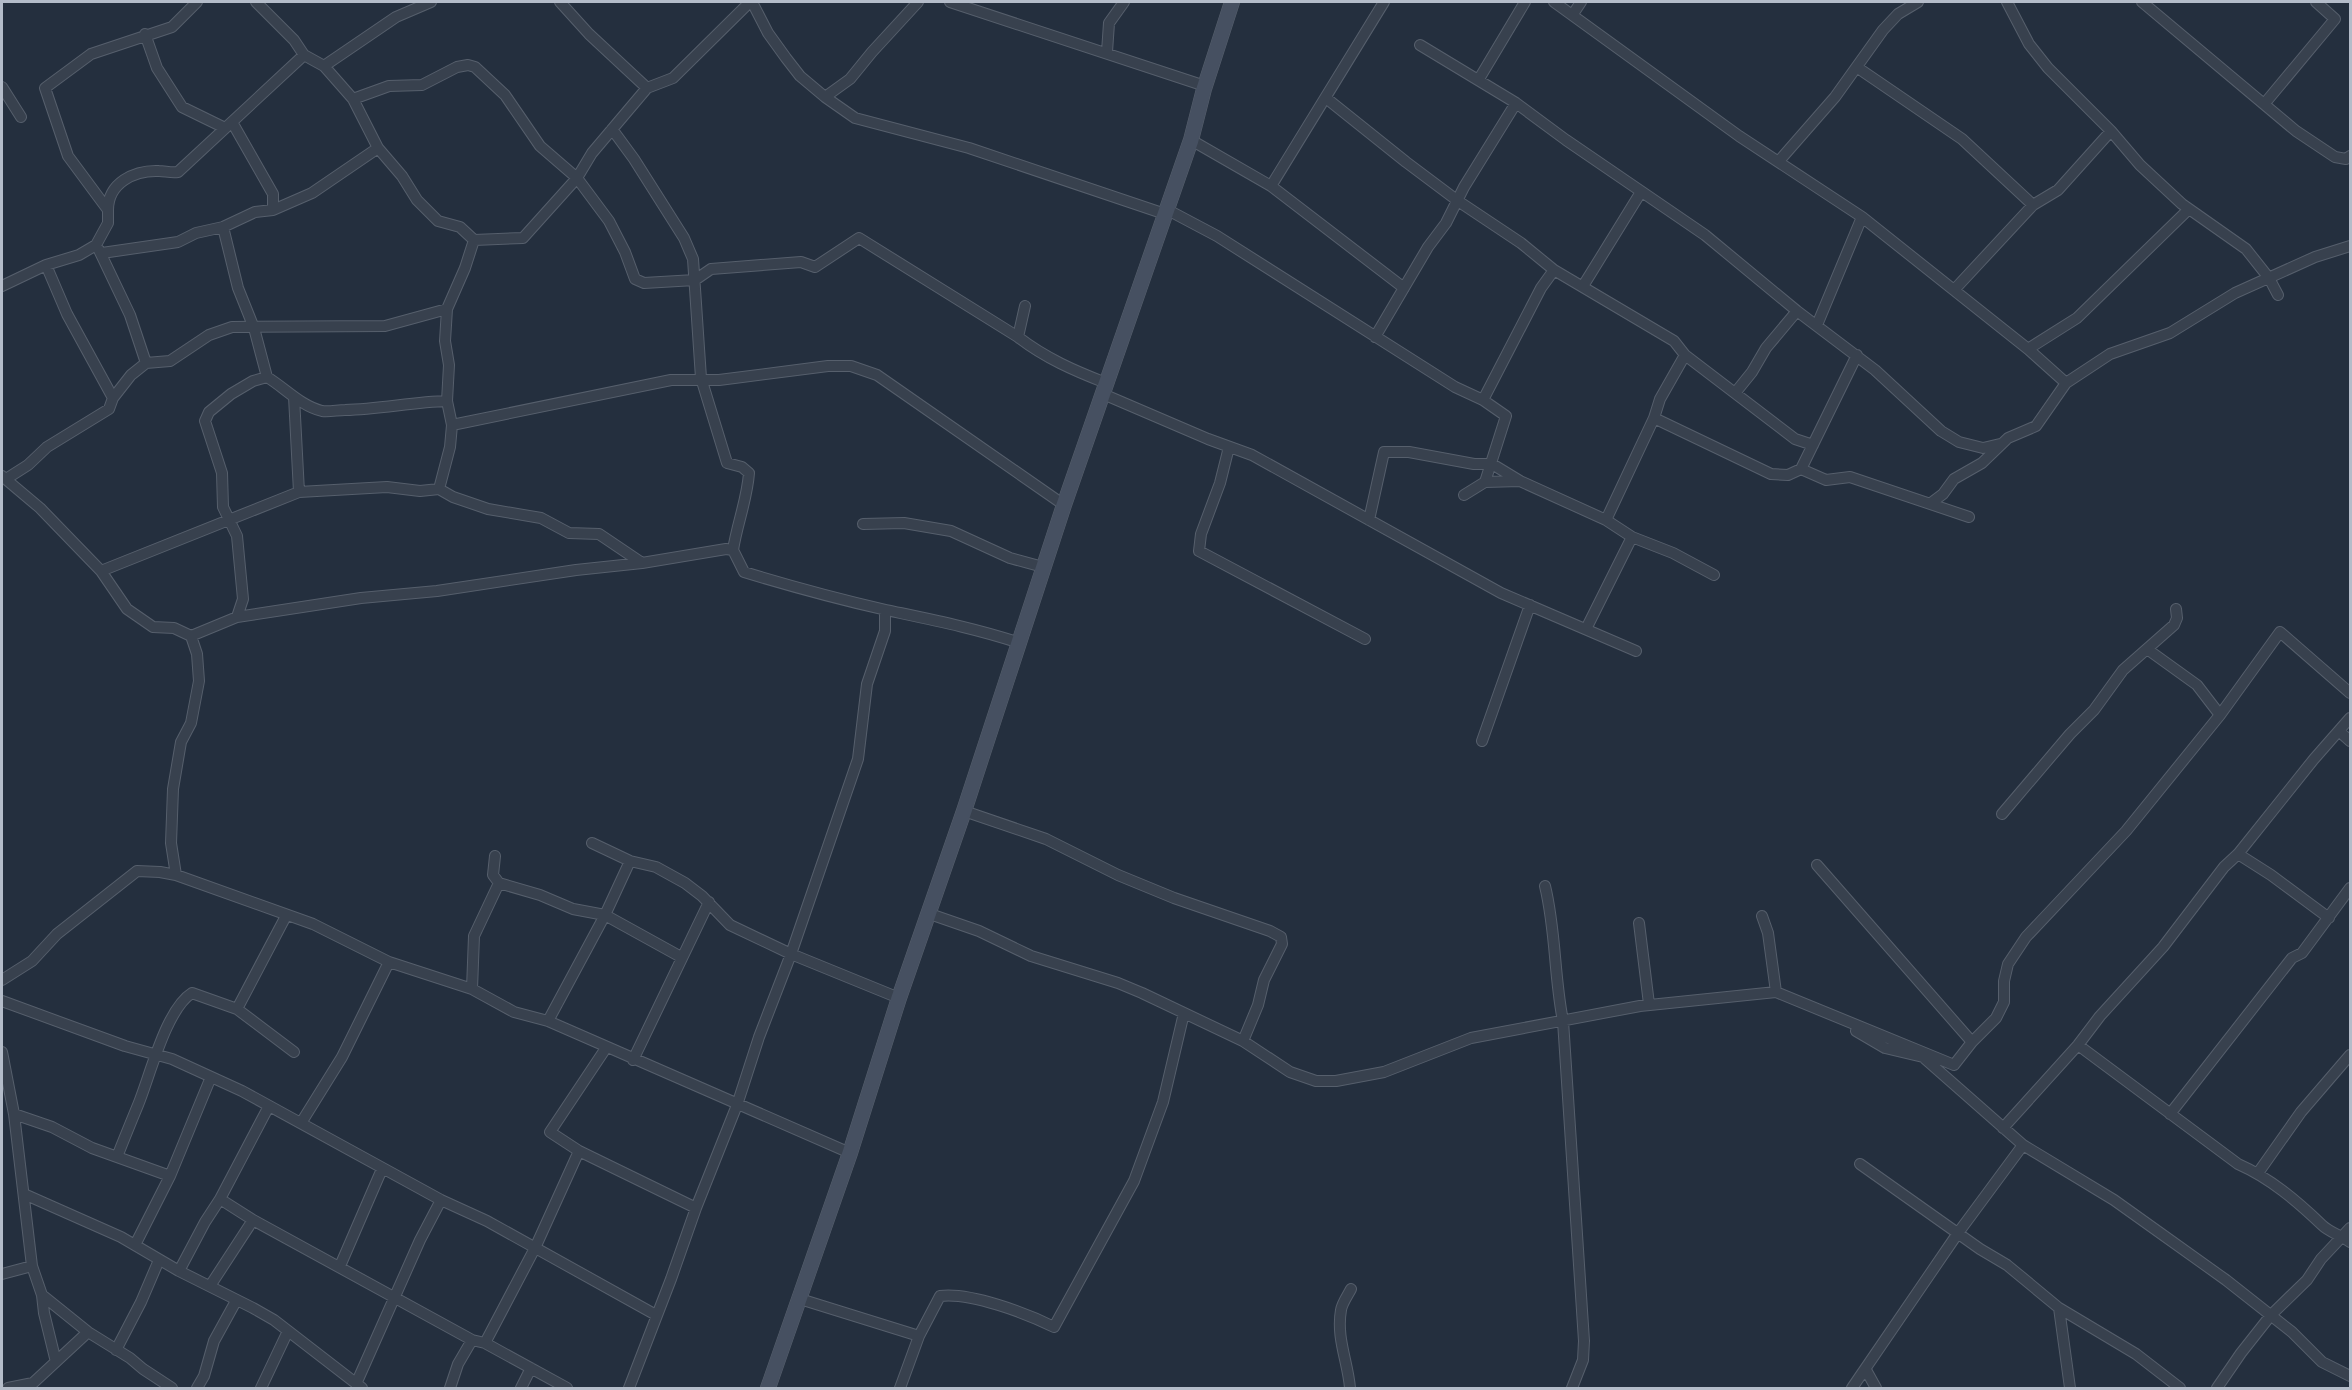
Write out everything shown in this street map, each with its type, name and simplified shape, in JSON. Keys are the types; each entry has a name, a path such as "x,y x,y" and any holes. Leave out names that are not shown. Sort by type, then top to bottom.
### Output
{"main road":[{"path":"768,1389 850,1154 927,913 964,812 1043,567 1191,140 1205,86 1232,2"}],"street":[{"path":"108,210 68,156 45,88 90,54 172,27 197,2"},
{"path":"256,2 294,40 304,56 324,66 353,99 378,148 402,176 417,200 438,221 460,227 474,240 523,238 577,178 612,129 647,88 673,78 751,2 768,33 800,76 855,118 969,148 1166,212 1217,236 1455,387 1483,400 1506,416 1485,482"},
{"path":"324,66 396,17 431,2"},
{"path":"560,2 647,88"},
{"path":"825,97 850,79 918,2"},
{"path":"950,2 1205,86"},
{"path":"1107,52 1109,23 1124,2"},
{"path":"1271,186 1384,2"},
{"path":"1479,79 1525,2"},
{"path":"1554,2 1739,136 1862,217 2028,349 2066,383"},
{"path":"1573,14 1581,2"},
{"path":"1779,161 1858,68 1883,30 1898,14 1918,2"},
{"path":"2007,2 2029,44 2048,68 2111,131 2140,165 2189,209 2246,249 2269,278 2278,295"},
{"path":"2142,2 2296,131 2335,157 2346,159 2350,156"},
{"path":"2265,103 2335,18 2316,2"},
{"path":"145,34 157,68 182,108 228,125 273,194 273,210"},
{"path":"1420,45 1516,103 1705,235 1797,311 1857,355 1941,431 1959,442 1983,448 2000,444 2036,426 2066,383 2110,354 2170,333 2235,293 2314,257 2350,246"},
{"path":"146,363 130,315 99,249 108,223 108,199 113,188 137,173 178,172 304,56"},
{"path":"353,99 389,86 422,84 457,67 468,65 475,67 505,95 540,146 577,178 609,221 625,252 635,279 644,283 695,280 711,269 801,262 815,267 859,238 1018,337 1033,349 1105,388 1229,447 1252,455 1501,593 1636,651"},
{"path":"1858,68 1962,139 2033,205"},
{"path":"2,87 21,117"},
{"path":"1326,98 1458,201 1521,243 1554,270 1674,341 1685,355 1796,440 1813,445"},
{"path":"1375,337 1516,103"},
{"path":"612,129 634,159 684,238 693,259 701,378 727,463 742,466 749,473 748,494 738,520 733,550 744,572 885,610 969,627 1020,643"},
{"path":"1954,290 2033,205 2058,190 2078,165 2111,131"},
{"path":"1191,140 1271,186 1404,288"},
{"path":"2,286 46,265 99,249 178,242 196,233 223,226 255,212 273,210 312,193 378,148"},
{"path":"1582,286 1641,192"},
{"path":"2028,349 2077,318 2189,209"},
{"path":"1817,325 1862,217"},
{"path":"223,226 238,288 254,327 267,377 294,397 322,411 364,409 422,401 447,401"},
{"path":"439,489 450,447 452,426 447,401 448,366 445,341 447,309 474,240"},
{"path":"46,265 67,314 113,398"},
{"path":"1483,400 1541,288 1554,270"},
{"path":"1018,337 1025,306"},
{"path":"447,309 385,326 232,327 209,335 170,361 146,363 131,375 113,398 108,409 47,447 28,465 4,477 40,508 101,571 127,609 153,627 174,628 191,636 237,617 361,598 437,591 726,549 733,550"},
{"path":"1735,393 1752,372 1766,348 1797,311"},
{"path":"1606,520 1654,418 1660,399 1685,355"},
{"path":"1654,418 1771,474 1788,475 1801,469 1857,355"},
{"path":"452,426 671,380 701,378 719,380 828,366 851,366 877,375 1064,505"},
{"path":"237,617 243,599 237,536 223,507 222,473 205,421 209,412 231,394 252,381 267,377"},
{"path":"294,397 299,492"},
{"path":"1931,503 1943,494 1954,479 1982,463 2000,444"},
{"path":"1229,447 1220,483 1201,534 1199,550 1365,639"},
{"path":"1368,520 1384,452 1409,452 1474,465 1492,464 1520,481 1606,520 1632,537 1673,553 1714,575"},
{"path":"1801,469 1826,480 1850,477 1969,517"},
{"path":"1464,495 1485,482 1520,481"},
{"path":"101,571 299,492 387,487 420,491 439,489 453,497 488,509 541,518 569,533 599,534 642,563"},
{"path":"863,524 904,524 951,531 1010,558 1043,567"},
{"path":"1586,629 1632,537"},
{"path":"1482,741 1530,605"},
{"path":"2002,814 2063,742 2094,710 2123,670 2174,625 2177,618 2176,609"},
{"path":"629,1389 737,1105 858,759 867,684 885,631 885,610"},
{"path":"1954,1065 1972,1042 1996,1018 2004,1002 2004,981 2008,964 2025,938 2103,858 2220,715 2280,632 2350,693"},
{"path":"176,875 171,843 172,789 181,742 191,723 199,681 191,636"},
{"path":"2147,649 2197,686 2220,715"},
{"path":"2002,1128 2163,948 2224,867 2238,854 2350,718"},
{"path":"2340,732 2350,741"},
{"path":"964,812 1046,839 1118,876 1281,937 1282,944 1264,980 1258,1005 1243,1041"},
{"path":"592,843 630,861 656,867 685,883 709,902 730,925 791,954 899,999"},
{"path":"2238,854 2271,874 2329,918"},
{"path":"495,856 492,866 493,875 499,883 540,895 573,909 605,915 681,957"},
{"path":"548,1022 605,915 630,861"},
{"path":"1817,865 1972,1042"},
{"path":"2,980 32,960 57,934 137,871 176,875 321,927 389,962 471,989 514,1012 548,1022 850,1154"},
{"path":"471,989 474,936 499,883"},
{"path":"1545,886 1556,950 1558,994 1563,1021 1584,1341 1583,1360 1572,1389"},
{"path":"2170,1114 2292,958 2302,953 2350,888"},
{"path":"633,1060 709,902"},
{"path":"927,913 979,931 1031,956 1118,983 1243,1041 1290,1072 1316,1081 1336,1081 1384,1072 1471,1038 1649,1005 1776,992 1954,1065"},
{"path":"237,1009 286,915"},
{"path":"1762,916 1768,933 1776,992"},
{"path":"1639,923 1649,1005"},
{"path":"301,1123 342,1057 389,962"},
{"path":"117,1157 176,1010 184,998 192,993 237,1009 294,1052"},
{"path":"2,1001 172,1059 211,1077 301,1123 441,1200 487,1221 656,1315"},
{"path":"900,1389 919,1336 940,1296 954,1294 1032,1316 1054,1327 1134,1181 1163,1102 1184,1013"},
{"path":"1954,1065 1832,1016 1885,1048 1923,1058 2023,1144 2114,1200 2271,1315 2322,1362 2350,1376"},
{"path":"2078,1045 2238,1164 2258,1173 2312,1213 2323,1227 2346,1239"},
{"path":"606,1048 550,1132 579,1151 696,1208"},
{"path":"2,1052 14,1114 32,1266 42,1295 56,1362"},
{"path":"2258,1173 2301,1113 2350,1055"},
{"path":"135,1245 170,1176 211,1077"},
{"path":"178,1271 220,1199 269,1106"},
{"path":"14,1114 52,1127 92,1148 170,1176"},
{"path":"1852,1389 1958,1233 2023,1144"},
{"path":"485,1342 535,1248 579,1151"},
{"path":"1860,1164 2007,1265 2059,1308 2136,1354 2180,1389"},
{"path":"340,1266 382,1169"},
{"path":"24,1194 135,1245 178,1271 274,1320 359,1386 395,1297 441,1200"},
{"path":"220,1199 253,1220 472,1340 485,1342 567,1389"},
{"path":"210,1286 253,1220"},
{"path":"2217,1389 2241,1353 2271,1315 2307,1280 2321,1259 2346,1239 2350,1228"},
{"path":"116,1350 141,1302 159,1260"},
{"path":"2,1274 32,1266"},
{"path":"1350,1389 1349,1373 1340,1337 1341,1309 1351,1289"},
{"path":"42,1295 88,1332 172,1389"},
{"path":"800,1299 919,1336"},
{"path":"197,1389 204,1376 214,1341 236,1301"},
{"path":"2059,1308 2070,1389"},
{"path":"261,1389 288,1331"},
{"path":"15,1388 33,1383 88,1332"},
{"path":"450,1389 458,1364 472,1340"},
{"path":"520,1389 531,1368"},
{"path":"1866,1370 1876,1389"}]}
